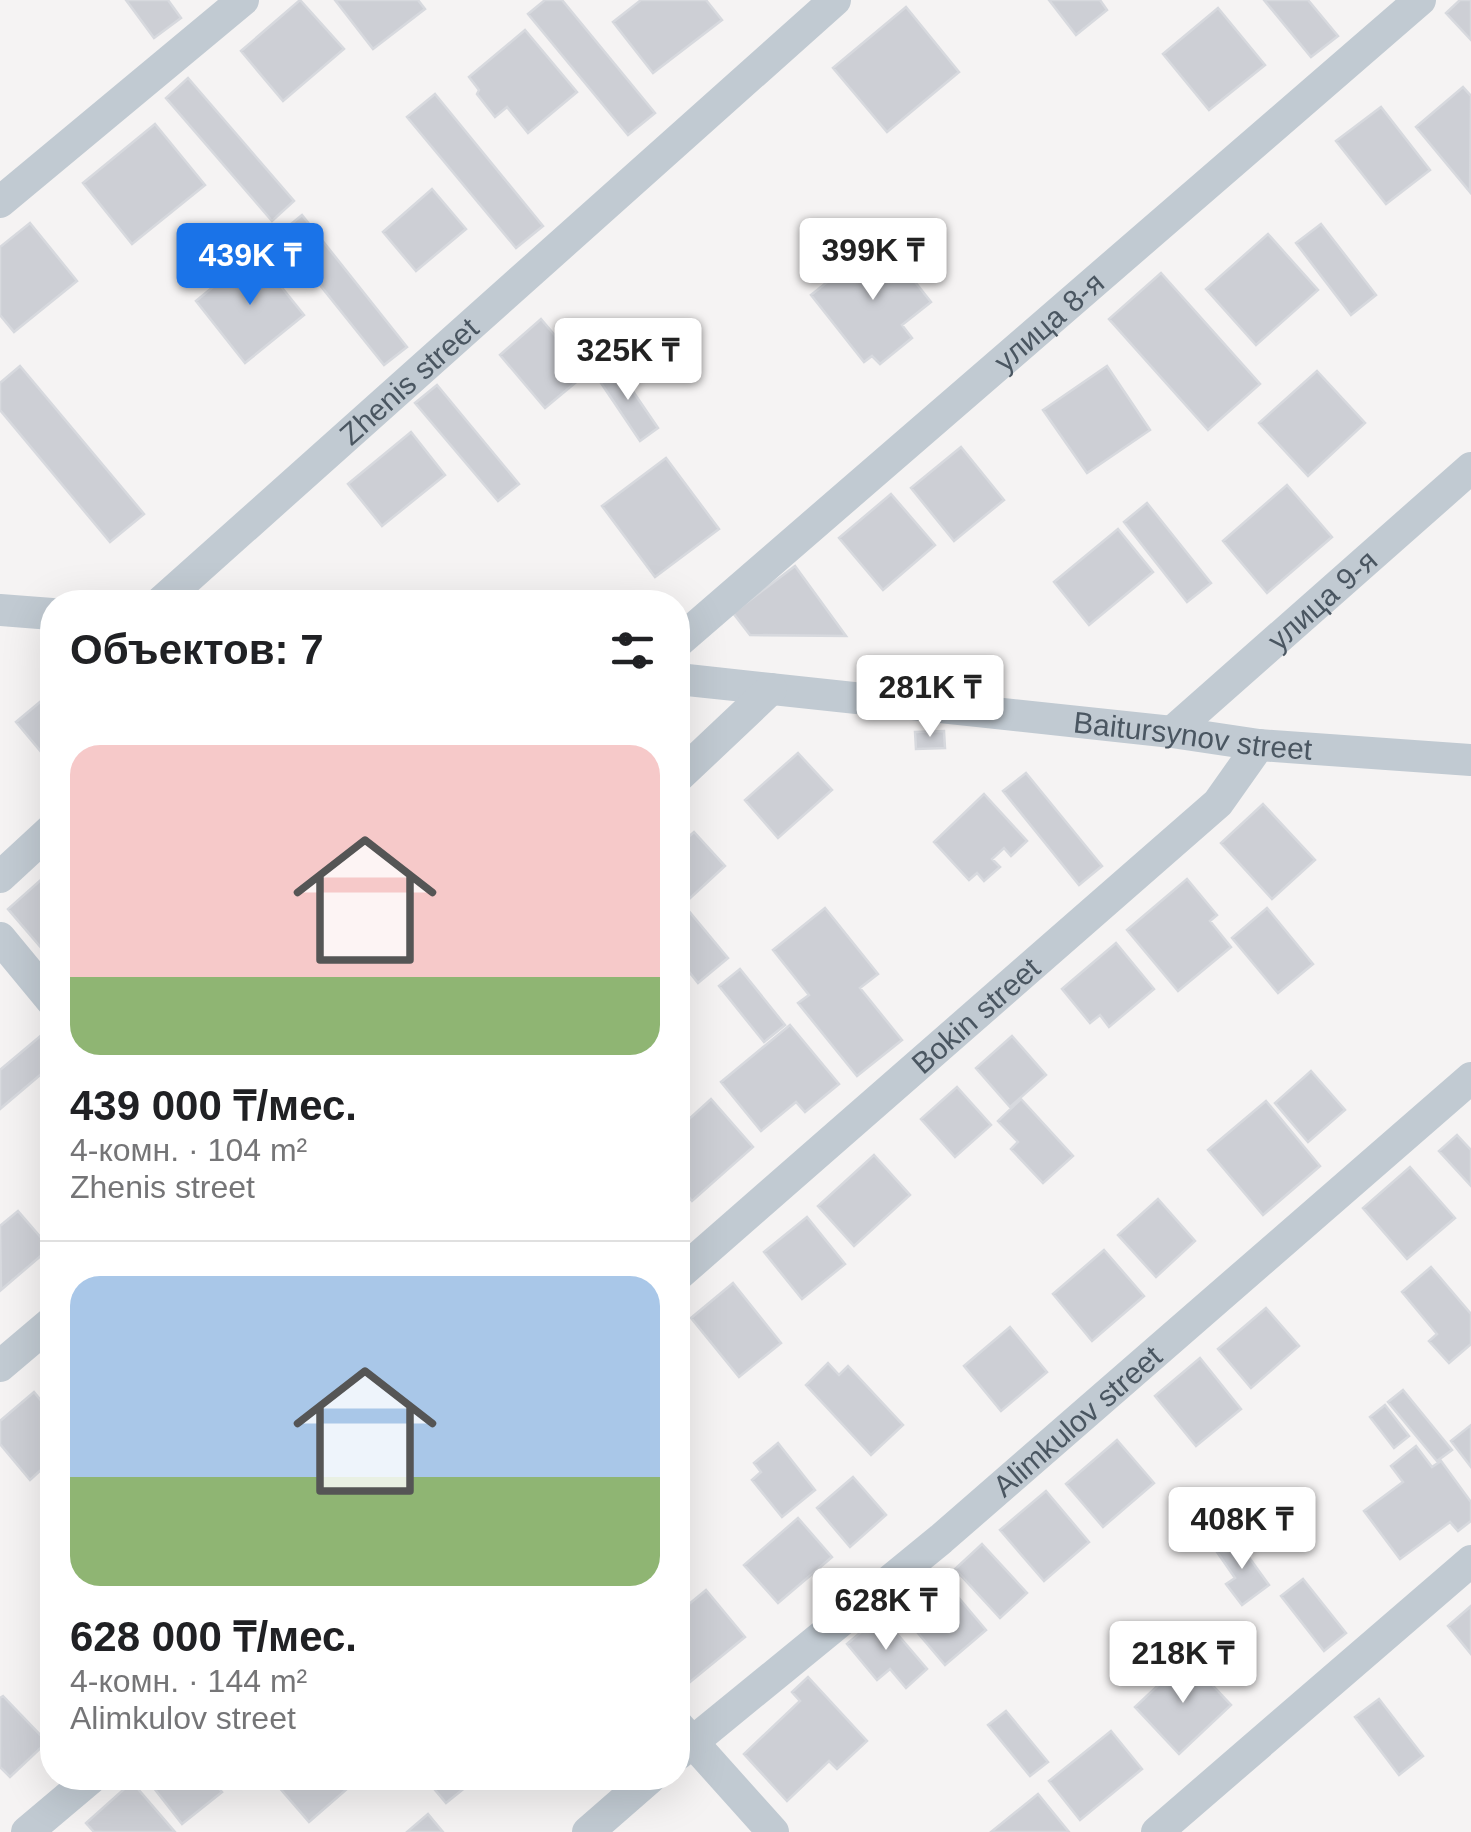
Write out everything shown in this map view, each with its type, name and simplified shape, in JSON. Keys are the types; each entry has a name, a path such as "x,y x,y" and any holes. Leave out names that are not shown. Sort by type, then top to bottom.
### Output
{"street":[{"path":"0,202 243,0"},
{"name":"Zhenis street","path":"174,590 835,0"},
{"name":"улица 8-я","path":"690,632 1420,0"},
{"name":"улица 9-я","path":"1172,732 1471,468"},
{"path":"0,610 40,613"},
{"name":"Baitursynov street","path":"690,680 1172,732 1259,745 1471,760"},
{"path":"690,766 771,690"},
{"name":"Bokin street","path":"690,1265 1218,803 1259,745"},
{"path":"0,877 40,841"},
{"path":"0,938 40,986"},
{"name":"Alimkulov street","path":"690,1734 941,1539 1471,1078"},
{"path":"0,1366 40,1332"},
{"path":"1158,1832 1471,1562"},
{"path":"690,1748 772,1832"},
{"path":"28,1832 77,1790"},
{"path":"588,1832 636,1790"}],"building":[{"path":"126,0 168,0 181,18 154,38"},
{"path":"300,0 344,49 283,101 241,51"},
{"path":"335,0 418,0 425,9 373,49"},
{"path":"545,0 562,0 655,113 628,135 528,14"},
{"path":"641,0 706,0 722,20 653,73 613,22"},
{"path":"1049,0 1100,0 1107,10 1076,35"},
{"path":"1264,0 1308,0 1338,36 1311,57"},
{"path":"1460,0 1471,0 1471,40 1446,13"},
{"path":"906,7 959,72 887,132 833,68"},
{"path":"1218,8 1265,65 1209,110 1163,54"},
{"path":"525,30 577,92 528,133 507,107 495,117 469,77"},
{"path":"188,78 294,201 272,221 166,98"},
{"path":"1463,87 1471,96 1470,192 1416,127"},
{"path":"435,94 543,226 516,248 407,117"},
{"path":"1381,107 1430,170 1386,204 1336,141"},
{"path":"155,124 205,185 132,244 83,183"},
{"path":"432,189 466,229 416,271 383,232"},
{"path":"302,215 407,347 384,365 279,234"},
{"path":"30,223 77,281 14,332 0,315 0,247"},
{"path":"1321,224 1376,295 1351,315 1296,243"},
{"path":"1268,234 1318,290 1256,345 1206,289"},
{"path":"881,239 931,302 902,325 912,338 880,364 872,356 864,362 811,295"},
{"path":"254,253 304,315 245,363 196,301"},
{"path":"1161,273 1260,384 1208,430 1109,319"},
{"path":"541,319 587,373 545,408 500,355"},
{"path":"615,365 658,428 640,441 597,377"},
{"path":"20,366 144,514 110,542 0,410 0,383"},
{"path":"1107,366 1150,430 1087,473 1043,410"},
{"path":"1317,371 1365,423 1308,476 1259,423"},
{"path":"437,385 519,484 498,501 415,403"},
{"path":"411,432 445,475 382,526 348,484"},
{"path":"961,447 1004,500 954,541 911,488"},
{"path":"666,458 719,529 655,577 602,506"},
{"path":"1287,485 1332,537 1267,593 1223,541"},
{"path":"891,494 935,545 883,590 839,538"},
{"path":"1147,503 1211,583 1187,602 1124,522"},
{"path":"1118,529 1153,572 1089,625 1054,582"},
{"path":"795,566 846,636 750,635 733,613"},
{"path":"40,702 40,751 16,722"},
{"path":"944,731 945,748 916,749 915,732"},
{"path":"798,753 832,790 778,838 745,800"},
{"path":"1026,773 1102,866 1079,885 1003,791"},
{"path":"984,794 1027,841 1011,856 1004,848 992,859 1000,867 984,881 977,873 969,880 934,842"},
{"path":"1263,804 1315,860 1272,899 1221,843"},
{"path":"694,832 725,866 690,898 690,836"},
{"path":"1187,879 1217,915 1210,921 1231,947 1178,991 1127,930"},
{"path":"40,881 40,946 8,909"},
{"path":"825,908 878,974 860,988 902,1040 857,1076 798,1003 809,995 773,950"},
{"path":"1267,908 1313,964 1278,993 1232,938"},
{"path":"690,912 728,958 698,983 690,973"},
{"path":"1116,943 1154,989 1109,1027 1100,1015 1090,1023 1062,989"},
{"path":"740,969 785,1025 764,1042 719,986"},
{"path":"790,1025 839,1084 805,1112 796,1102 761,1131 721,1082"},
{"path":"40,1036 40,1075 0,1109 0,1070"},
{"path":"1012,1036 1046,1075 1010,1107 976,1068"},
{"path":"1311,1071 1345,1110 1308,1142 1275,1103"},
{"path":"957,1087 991,1125 955,1157 921,1119"},
{"path":"711,1099 753,1147 692,1201 690,1199 690,1118"},
{"path":"1021,1099 1073,1156 1043,1183 1011,1149 1018,1142 998,1121"},
{"path":"1266,1101 1320,1166 1263,1215 1208,1150"},
{"path":"1457,1135 1471,1150 1471,1186 1439,1151"},
{"path":"874,1155 910,1195 854,1246 818,1206"},
{"path":"1410,1167 1455,1218 1407,1259 1363,1208"},
{"path":"1158,1199 1195,1241 1156,1277 1118,1235"},
{"path":"18,1211 40,1236 40,1257 1,1290 0,1226"},
{"path":"807,1217 845,1264 802,1299 764,1252"},
{"path":"1104,1250 1144,1296 1092,1341 1053,1294"},
{"path":"1431,1267 1471,1314 1471,1344 1449,1363 1429,1341 1437,1334 1402,1292"},
{"path":"733,1283 781,1343 739,1377 691,1318"},
{"path":"1266,1308 1299,1346 1251,1388 1218,1349"},
{"path":"1010,1327 1047,1372 1001,1411 964,1366"},
{"path":"1200,1358 1241,1409 1196,1446 1155,1396"},
{"path":"828,1363 839,1375 848,1366 903,1425 871,1455 806,1385"},
{"path":"1403,1390 1452,1450 1437,1461 1388,1402"},
{"path":"34,1392 40,1399 40,1471 30,1480 0,1444 0,1421"},
{"path":"1385,1405 1409,1436 1394,1448 1370,1417"},
{"path":"1471,1425 1471,1467 1451,1441"},
{"path":"1117,1440 1154,1483 1103,1527 1066,1484"},
{"path":"778,1443 815,1490 782,1517 752,1480 761,1472 754,1463"},
{"path":"1416,1446 1432,1467 1441,1461 1471,1502 1471,1521 1458,1531 1450,1522 1400,1559 1364,1511 1403,1482 1391,1466"},
{"path":"853,1477 886,1515 850,1547 817,1508"},
{"path":"1046,1491 1089,1542 1044,1581 1000,1530"},
{"path":"798,1518 832,1557 778,1603 744,1565"},
{"path":"1235,1538 1269,1585 1242,1605 1226,1584 1235,1578 1217,1552"},
{"path":"982,1544 1027,1593 1000,1618 955,1569"},
{"path":"1303,1579 1346,1633 1324,1651 1281,1596"},
{"path":"947,1584 986,1630 945,1665 906,1619"},
{"path":"706,1590 745,1637 690,1682 690,1603"},
{"path":"1471,1606 1471,1654 1448,1626"},
{"path":"881,1615 927,1669 906,1688 890,1669 877,1680 847,1644"},
{"path":"1187,1658 1231,1705 1179,1754 1135,1707"},
{"path":"808,1677 867,1741 837,1769 829,1761 787,1801 744,1754 800,1701 792,1692"},
{"path":"3,1696 40,1735 40,1749 10,1777 0,1767"},
{"path":"1379,1699 1423,1756 1399,1775 1355,1717"},
{"path":"1006,1711 1048,1762 1030,1776 988,1725"},
{"path":"1111,1731 1142,1769 1080,1820 1049,1781"},
{"path":"123,1790 139,1790 175,1832 94,1832 86,1823"},
{"path":"155,1790 222,1792 182,1824"},
{"path":"281,1790 346,1790 309,1822"},
{"path":"435,1790 462,1790 446,1803"},
{"path":"1038,1794 1069,1832 991,1832"},
{"path":"428,1814 443,1832 407,1832"}]}
